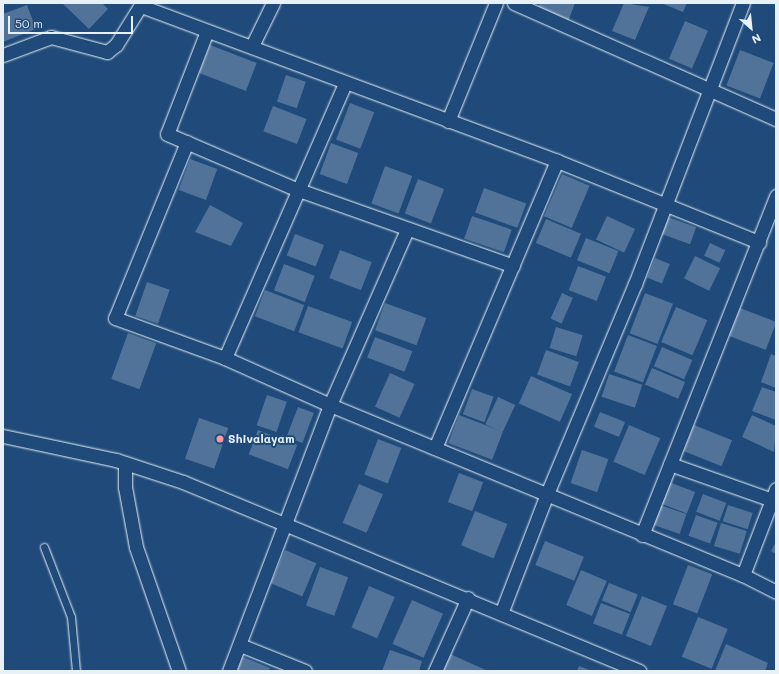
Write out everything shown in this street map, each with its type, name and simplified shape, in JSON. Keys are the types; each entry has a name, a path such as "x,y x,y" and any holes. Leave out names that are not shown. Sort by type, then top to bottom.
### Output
{"street":[{"path":"252,46 273,3"},
{"path":"448,121 496,3"},
{"path":"514,3 776,119"},
{"path":"502,612 547,494 666,205 708,90 743,3"},
{"path":"3,55 51,38 107,52 116,45 141,4 207,31 252,46 345,83 558,161 759,242"},
{"path":"207,31 167,134 296,189 407,230 513,266"},
{"path":"225,358 296,189 345,83"},
{"path":"187,142 115,318 225,358 330,405 547,494 642,535 743,575 776,592"},
{"path":"436,448 558,161"},
{"path":"642,535 776,196"},
{"path":"229,671 330,405 407,230"},
{"path":"3,436 125,464 183,482 502,612 639,671"},
{"path":"125,464 125,487 136,547 179,671"},
{"path":"670,464 774,494 743,575"},
{"path":"435,671 468,598"},
{"path":"240,645 305,671"}],"lane":[{"path":"44,546 71,617 76,671"}],"building":[{"path":"62,3 102,3 108,9 89,29"},
{"path":"540,3 575,3 568,22 537,10"},
{"path":"624,3 649,7 635,40 612,31"},
{"path":"661,3 687,3 683,12"},
{"path":"27,5 36,29 3,42 3,14"},
{"path":"685,21 708,31 692,69 669,59"},
{"path":"210,45 257,63 246,91 199,73"},
{"path":"740,50 774,63 760,98 726,85"},
{"path":"286,75 306,82 297,108 277,101"},
{"path":"350,103 374,112 360,149 336,139"},
{"path":"273,106 307,119 297,144 263,131"},
{"path":"331,143 358,153 347,184 320,174"},
{"path":"190,159 217,169 206,200 179,190"},
{"path":"385,166 412,176 399,214 371,204"},
{"path":"562,174 590,186 572,228 544,216"},
{"path":"418,179 444,189 431,224 405,214"},
{"path":"484,188 526,203 517,228 475,212"},
{"path":"210,205 243,223 231,246 195,232"},
{"path":"472,216 512,230 504,252 464,239"},
{"path":"607,216 635,229 624,253 596,240"},
{"path":"668,217 696,227 690,244 662,234"},
{"path":"546,219 581,234 571,258 536,243"},
{"path":"295,234 324,245 316,267 287,255"},
{"path":"586,238 618,251 609,273 577,260"},
{"path":"710,243 725,250 719,263 704,256"},
{"path":"340,250 372,262 361,290 329,278"},
{"path":"695,256 720,268 709,291 684,278"},
{"path":"655,258 670,264 662,283 647,277"},
{"path":"284,264 315,276 305,302 274,290"},
{"path":"578,266 606,277 597,301 569,290"},
{"path":"147,282 170,290 158,324 135,316"},
{"path":"265,290 304,305 294,331 255,316"},
{"path":"562,293 573,298 562,323 551,319"},
{"path":"645,293 673,304 658,344 630,333"},
{"path":"385,303 426,318 416,345 375,330"},
{"path":"308,306 352,322 343,348 298,332"},
{"path":"676,307 707,320 692,355 661,342"},
{"path":"740,308 776,322 766,350 729,336"},
{"path":"556,327 583,335 576,356 550,348"},
{"path":"128,333 156,343 139,389 111,379"},
{"path":"628,335 657,346 643,383 614,371"},
{"path":"375,337 412,351 404,372 367,358"},
{"path":"662,347 692,360 684,379 654,366"},
{"path":"546,350 579,362 570,386 537,374"},
{"path":"771,354 776,356 776,388 761,382"},
{"path":"652,368 685,382 678,399 645,385"},
{"path":"390,373 415,384 400,418 375,407"},
{"path":"609,374 642,385 635,408 602,397"},
{"path":"531,376 572,394 560,422 519,403"},
{"path":"762,387 776,392 776,420 752,411"},
{"path":"472,389 494,397 484,422 463,414"},
{"path":"267,395 287,402 276,432 257,425"},
{"path":"498,397 515,405 503,432 485,424"},
{"path":"298,407 314,413 302,443 287,437"},
{"path":"600,412 625,422 619,437 594,427"},
{"path":"459,415 503,432 492,460 448,443"},
{"path":"752,415 776,426 774,452 742,437"},
{"path":"199,418 228,428 214,469 185,459"},
{"path":"629,425 660,438 645,475 613,462"},
{"path":"694,425 732,440 722,466 684,451"},
{"path":"258,430 297,445 288,469 249,454"},
{"path":"378,439 401,448 388,483 364,474"},
{"path":"582,450 608,459 597,492 571,483"},
{"path":"459,473 483,482 472,511 448,502"},
{"path":"669,482 695,492 687,514 661,503"},
{"path":"359,484 383,494 367,533 343,523"},
{"path":"703,494 726,503 720,521 696,512"},
{"path":"660,505 686,514 680,534 653,525"},
{"path":"728,505 753,513 747,529 723,521"},
{"path":"475,511 507,524 494,558 461,545"},
{"path":"696,515 718,523 710,544 688,536"},
{"path":"721,523 747,531 740,554 714,546"},
{"path":"545,541 584,557 574,581 535,565"},
{"path":"776,542 776,554 771,551"},
{"path":"285,550 316,563 302,596 271,583"},
{"path":"688,565 712,574 697,614 673,604"},
{"path":"320,567 348,577 334,616 306,606"},
{"path":"581,570 607,581 592,616 566,605"},
{"path":"609,583 638,595 631,612 602,601"},
{"path":"369,586 395,597 377,638 351,627"},
{"path":"642,596 667,606 651,646 626,636"},
{"path":"412,600 443,614 424,658 392,644"},
{"path":"601,603 630,614 622,635 593,624"},
{"path":"698,617 728,629 712,669 682,657"},
{"path":"726,644 768,663 765,671 715,671"},
{"path":"390,650 422,661 419,671 382,671"},
{"path":"450,654 488,671 435,671"},
{"path":"241,656 270,668 269,671 235,671"},
{"path":"579,666 592,671 577,671"}],"place":[{"name":"Shivalayam","path":"220,439"}]}
